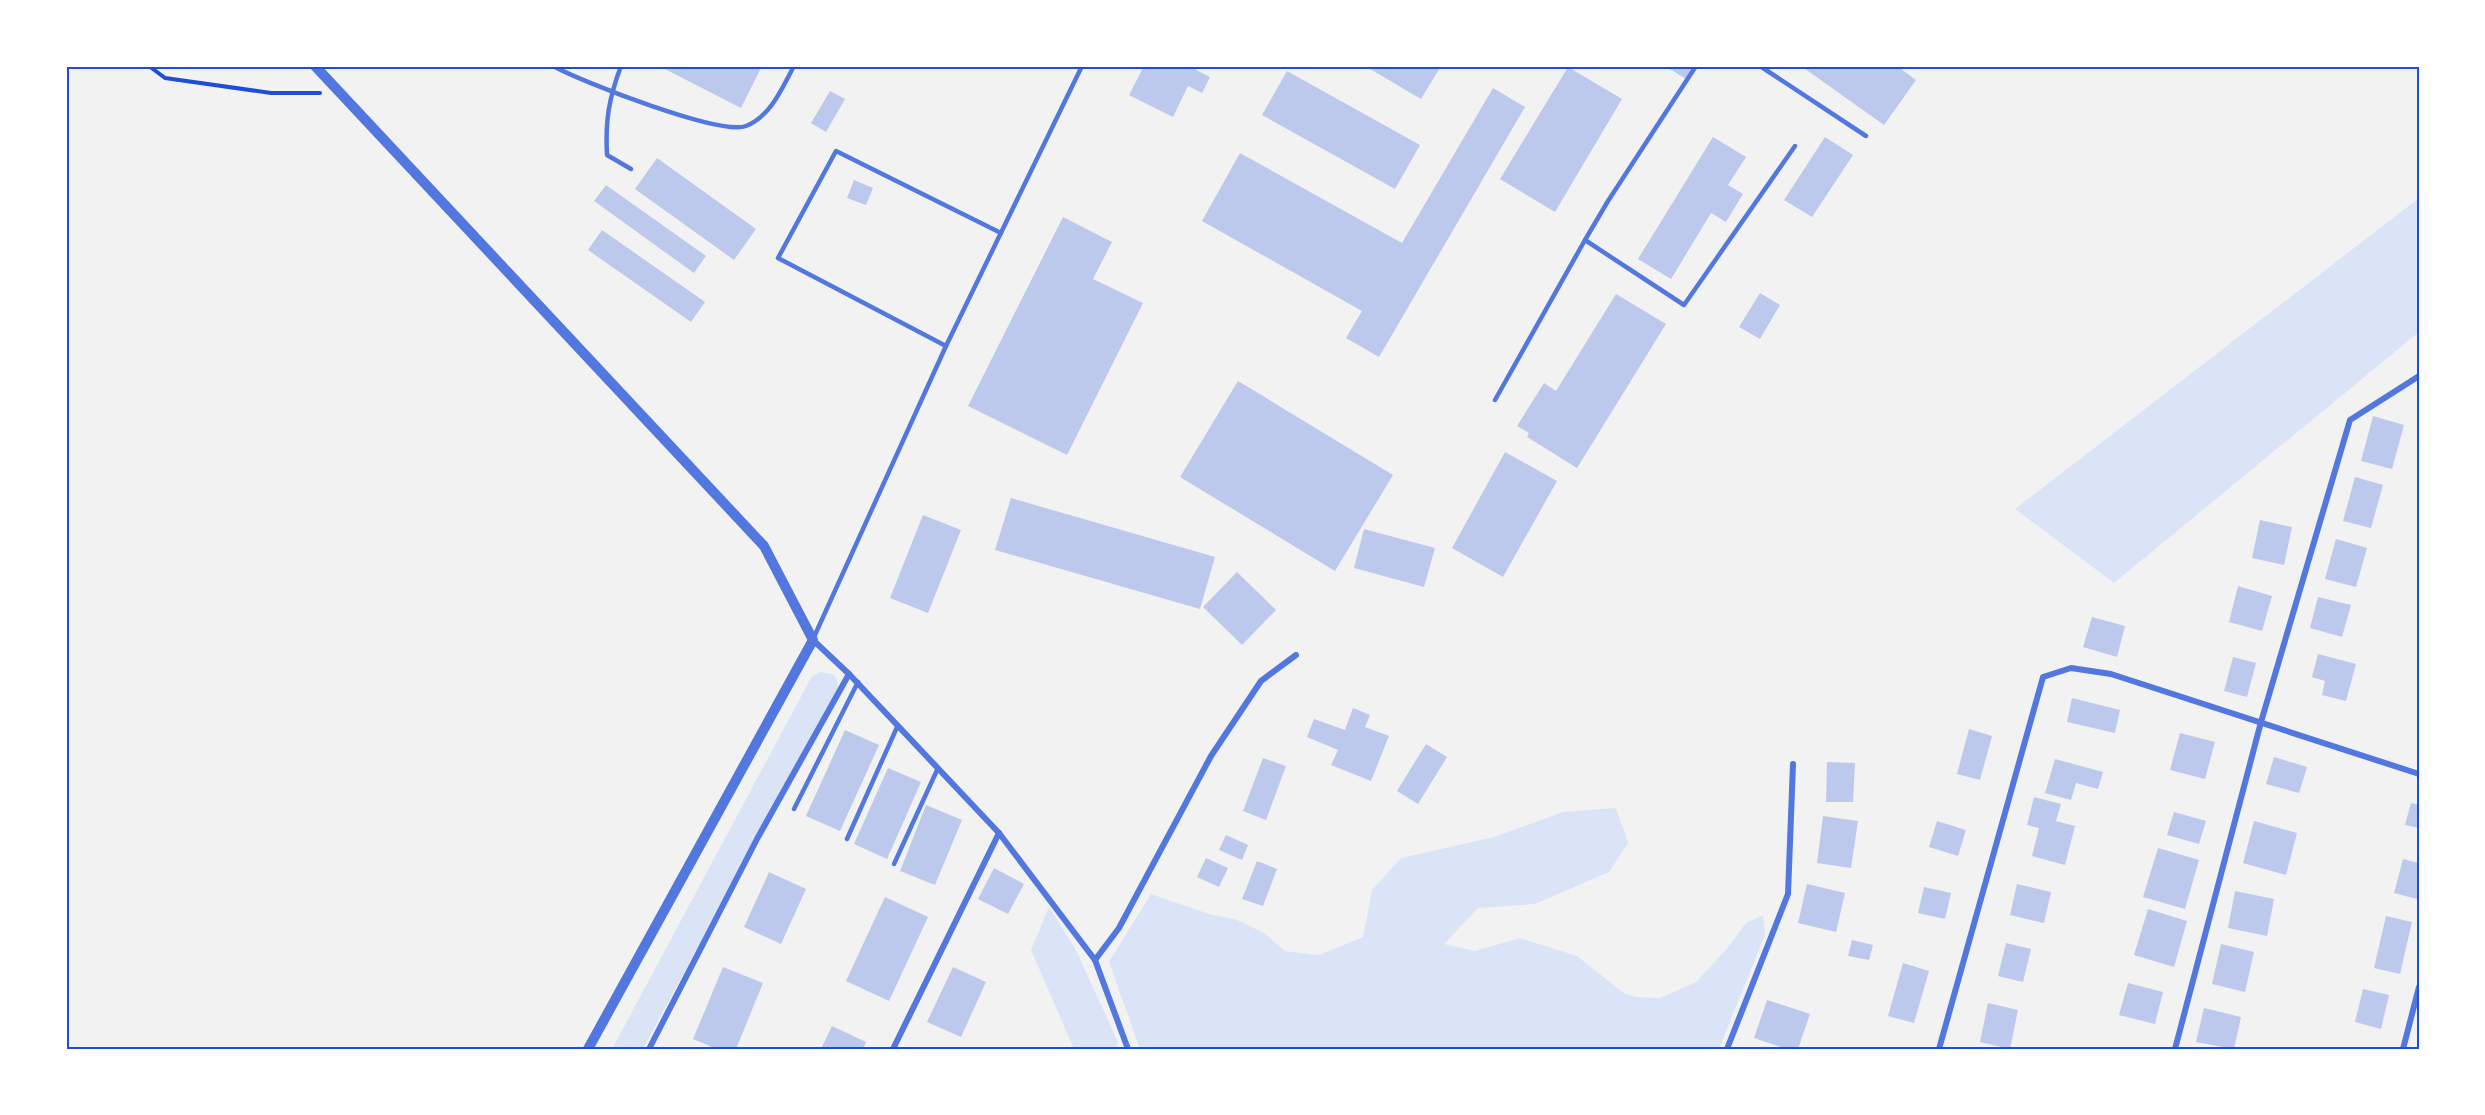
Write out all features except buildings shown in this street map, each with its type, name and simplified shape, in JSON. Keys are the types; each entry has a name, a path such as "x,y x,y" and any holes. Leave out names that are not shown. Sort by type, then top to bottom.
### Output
{"street":[{"path":"315,66 764,546 813,640 858,682 999,833 1095,960 1128,1049"},
{"path":"2175,1049 2262,722 2350,420 2419,376"},
{"path":"588,1049 813,640"},
{"path":"1095,960 1119,928 1211,756 1261,681 1296,655"},
{"path":"1940,1049 2043,677 2071,668 2111,674 2419,774"},
{"path":"649,1049 757,839 849,674"},
{"path":"1727,1049 1788,894 1793,764"},
{"path":"893,1049 999,833"},
{"path":"2403,1049 2419,987"}],"lane":[{"path":"553,66 611,91 707,123 744,126 770,109 794,66"},
{"path":"621,66 611,91 605,126 607,155 631,169"},
{"path":"813,640 946,346 1082,66"},
{"path":"1495,400 1608,201 1696,66"},
{"path":"1760,66 1866,136"},
{"path":"1586,240 1684,305 1795,146"},
{"path":"946,346 778,258 836,151 1001,232"},
{"path":"794,809 858,682"},
{"path":"847,839 898,725"},
{"path":"894,864 938,768"}],"path":[{"path":"149,66 165,78 272,93 341,94"}],"shaded area":[{"path":"2419,198 2419,332 2114,583 2015,509"},
{"path":"821,672 832,674 837,679 838,687 643,1049 612,1049 812,676"},
{"path":"1616,808 1628,843 1609,872 1535,904 1478,908 1444,944 1475,951 1520,938 1577,956 1625,994 1660,998 1696,982 1725,951 1746,923 1763,915 1765,935 1719,1049 1140,1049 1109,962 1151,894 1212,915 1235,919 1264,933 1285,951 1319,955 1363,937 1372,890 1401,858 1494,837 1563,812"},
{"path":"1049,907 1075,948 1118,1042 1116,1049 1074,1049 1031,950"}]}
